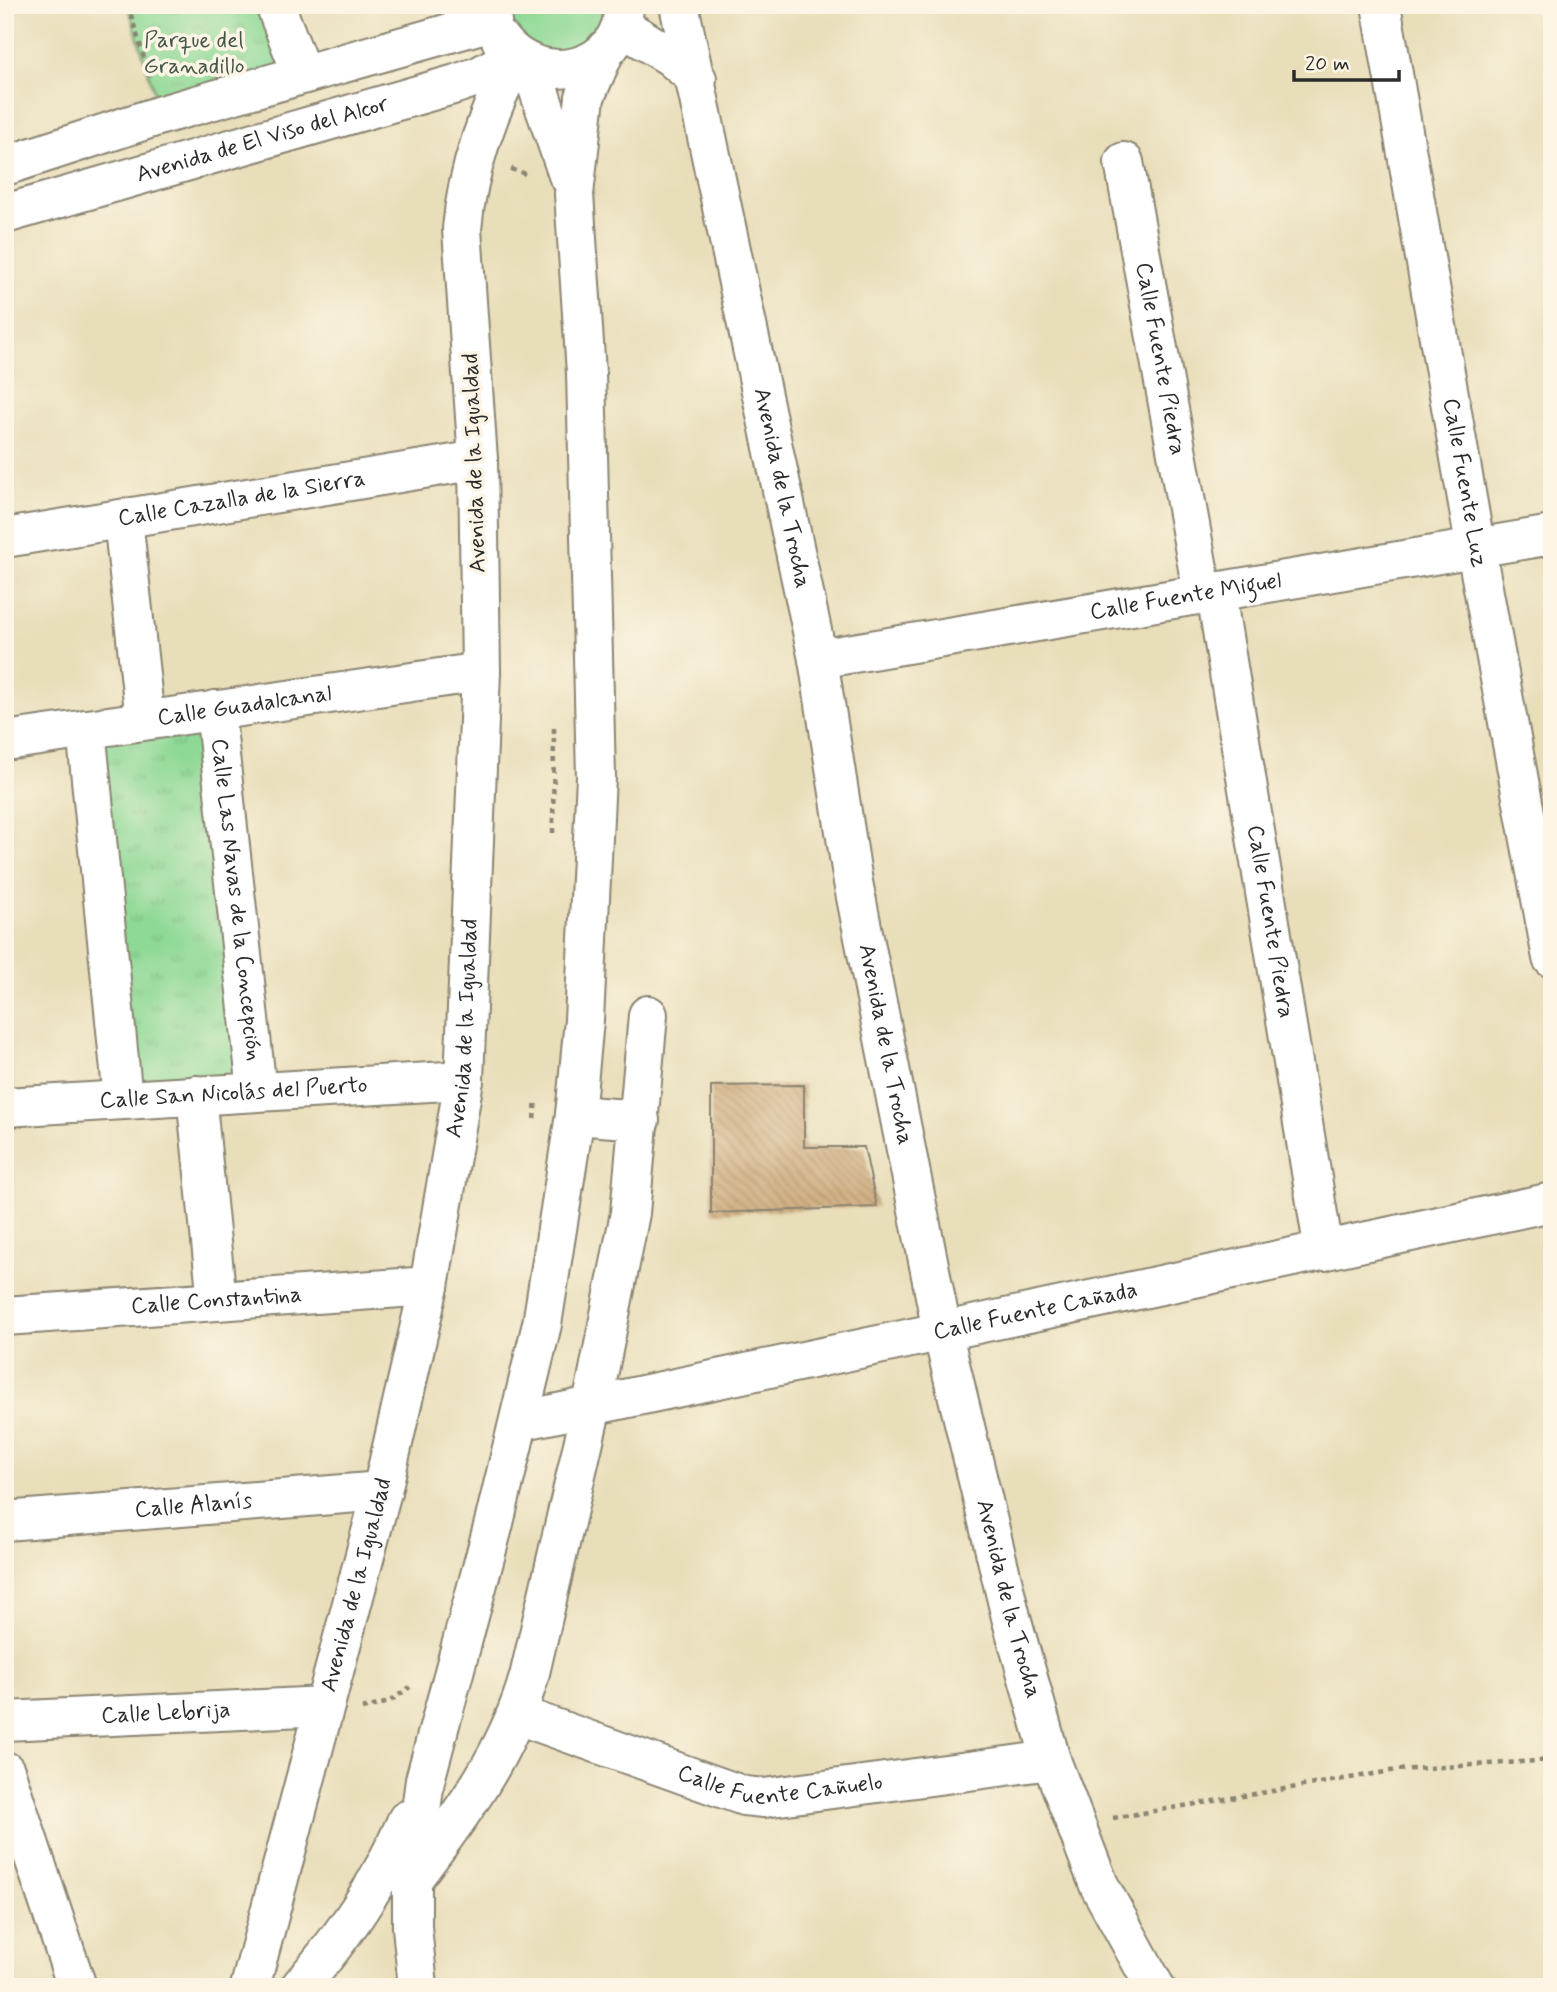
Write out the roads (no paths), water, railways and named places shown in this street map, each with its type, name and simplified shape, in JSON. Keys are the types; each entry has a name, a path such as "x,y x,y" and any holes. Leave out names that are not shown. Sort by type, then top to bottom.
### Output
{"street":[{"path":"275,5 302,74"},
{"name":"Avenida de la Trocha","path":"679,5 818,659 853,883 942,1331 1011,1617 1051,1760 1099,1885 1154,1987"},
{"name":"Calle Fuente Luz","path":"1381,5 1476,550 1552,958"},
{"path":"5,166 491,13 499,37 521,59 544,97 574,194"},
{"path":"617,27 670,56 696,79"},
{"path":"521,59 550,70 570,69 590,62 617,27"},
{"path":"418,1987 412,1927 412,1879 425,1780 520,1421 554,1257 575,1115 585,1006 596,777 586,373 574,194 585,97 617,27"},
{"name":"Avenida de El Viso del Alcor","path":"5,214 456,84 521,59"},
{"name":"Avenida de la Igualdad","path":"250,1987 382,1491 429,1286 464,1080 481,672 478,460 462,229 464,205 489,116 499,90 521,59"},
{"name":"Calle Fuente Piedra","path":"1124,162 1210,595 1324,1251"},
{"name":"Calle Cazalla de la Sierra","path":"5,538 478,460"},
{"path":"123,519 145,720"},
{"name":"Calle Fuente Miguel","path":"818,659 1210,595 1552,535"},
{"name":"Calle Guadalcanal","path":"5,741 481,672"},
{"name":"Calle Las Navas de la Concepción","path":"215,710 257,1091"},
{"path":"86,729 123,1100"},
{"path":"412,1879 466,1809 491,1769 518,1714 592,1405 630,1213 648,1015"},
{"name":"Calle San Nicolás del Puerto","path":"5,1107 464,1080"},
{"path":"196,1095 217,1301"},
{"path":"575,1115 640,1119"},
{"name":"Calle Fuente Cañada","path":"520,1421 1552,1202"},
{"name":"Calle Constantina","path":"5,1316 429,1286"},
{"name":"Calle Alanís","path":"5,1521 382,1491"},
{"name":"Calle Lebrija","path":"5,1721 326,1706"},
{"name":"Calle Fuente Cañuelo","path":"518,1714 744,1796 764,1798 1051,1760"},
{"path":"5,1771 77,1987"},
{"path":"300,1987 356,1918 385,1871 425,1780"}],"park label":[{"name":"Parque del Granadillo","path":"194,54"}]}
